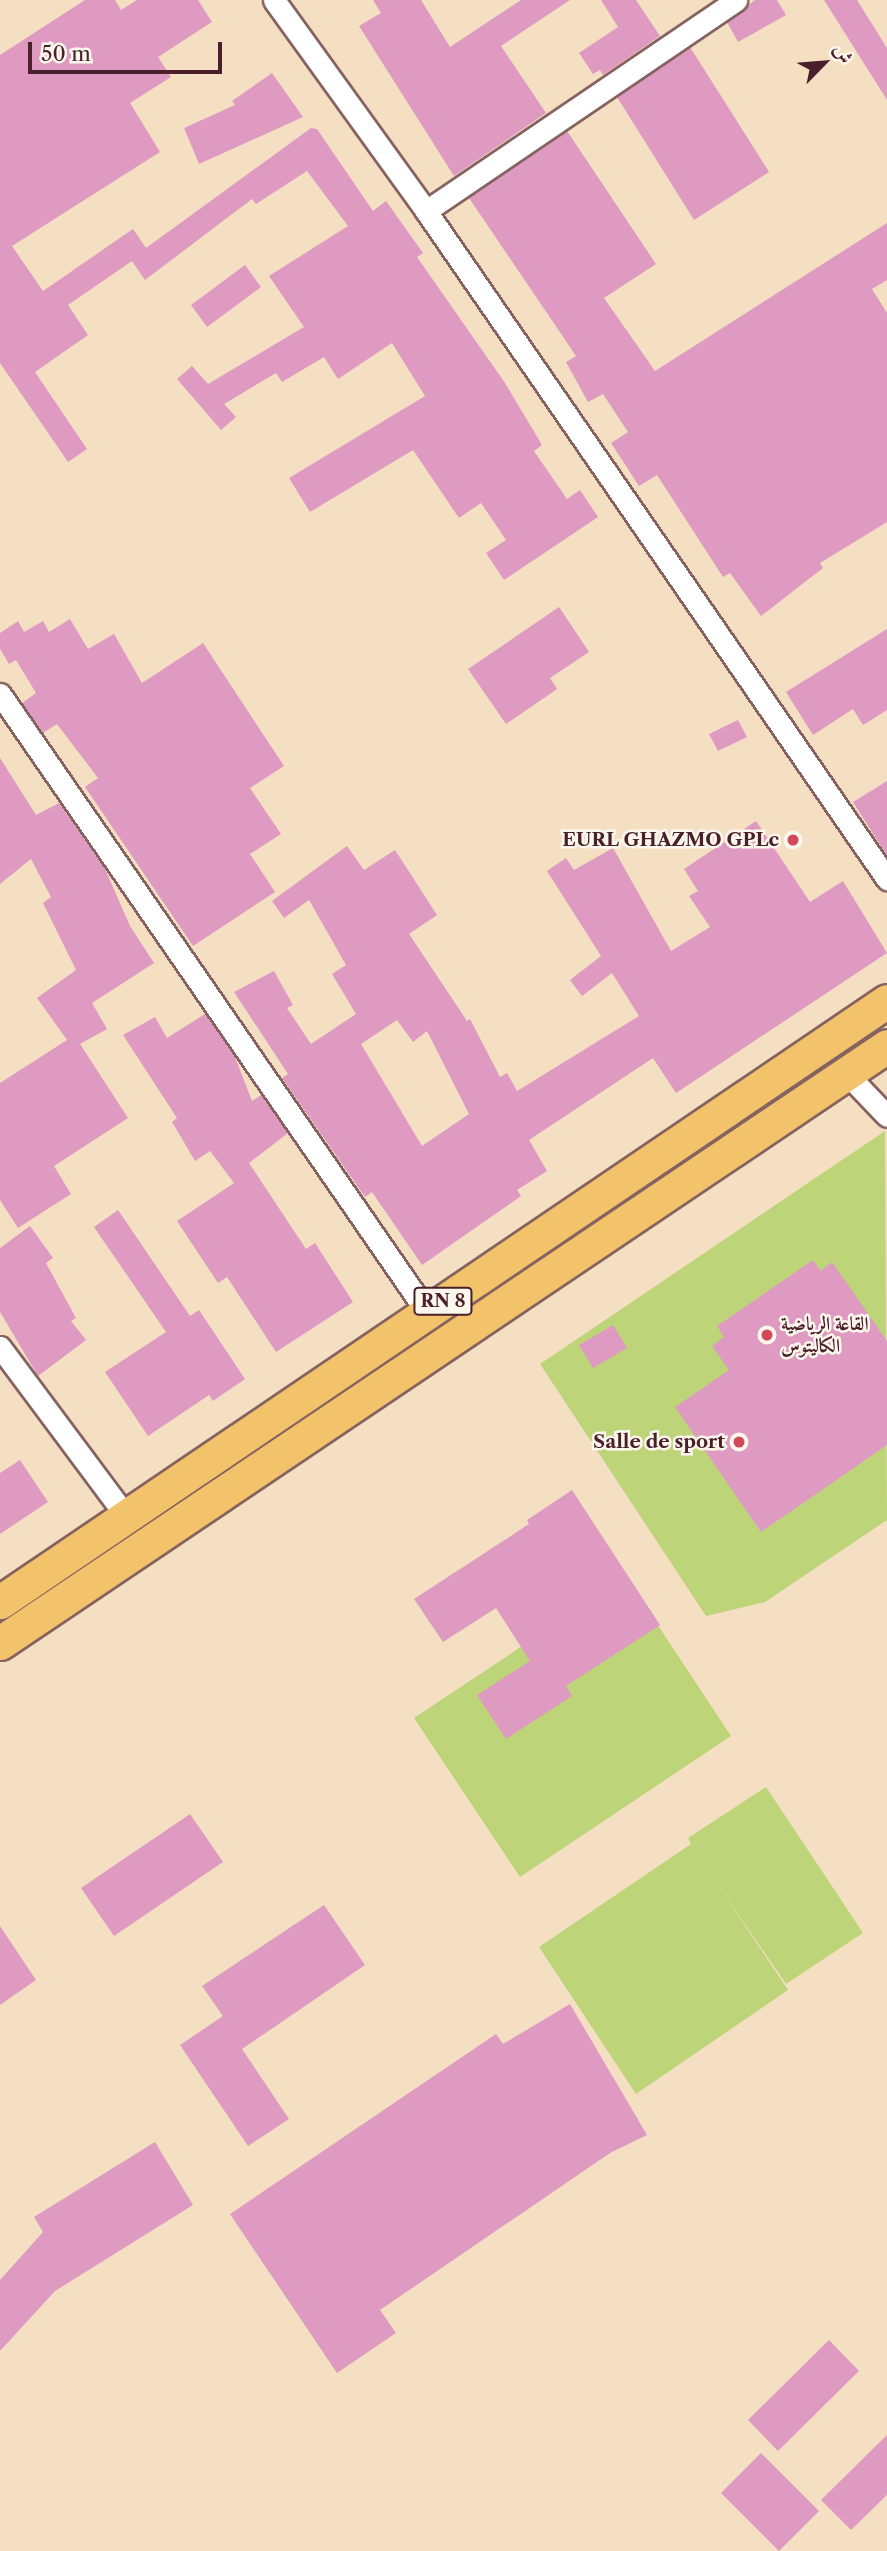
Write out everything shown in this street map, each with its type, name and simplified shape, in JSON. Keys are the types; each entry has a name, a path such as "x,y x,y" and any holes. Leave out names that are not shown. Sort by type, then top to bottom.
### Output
{"main road":[{"name":"RN 8","path":"0,1602 887,1001"},
{"name":"RN 8","path":"0,1643 887,1046"}],"street":[{"path":"274,0 426,211 887,879"},
{"path":"426,211 736,0"},
{"path":"0,694 427,1312"},
{"path":"846,1073 887,1116"},
{"path":"0,1348 126,1516"}],"green space":[{"name":"Salle de sport","path":"885,1131 887,1520 765,1602 706,1616 540,1364"},
{"path":"626,1577 731,1736 520,1877 414,1718"},
{"path":"766,1787 863,1933 786,1984 716,1882 788,1990 636,2094 539,1947 691,1844 688,1838"}],"building":[{"path":"85,0 115,0 121,10 137,0 198,0 212,22 158,57 171,77 130,103 160,152 12,246 43,291 133,229 146,248 311,128 317,129 373,211 386,201 423,253 417,257 505,383 542,445 534,451 567,499 580,490 598,517 504,580 486,553 506,540 481,503 459,518 413,450 310,512 289,478 425,396 392,343 338,379 324,357 282,382 276,373 224,404 236,417 221,430 177,379 192,366 208,384 304,327 269,276 348,226 307,171 256,204 252,199 145,280 132,261 68,305 88,335 35,372 87,449 68,462 0,363 0,55"},
{"path":"373,0 421,0 450,47 521,0 570,0 501,46 546,113 454,176 359,26 381,13"},
{"path":"601,0 636,0 660,36 603,75 600,70 593,74 579,53 618,27"},
{"path":"755,0 777,0 786,15 738,42 727,22"},
{"path":"824,0 857,0 887,48 887,100"},
{"path":"690,47 769,172 694,220 617,97"},
{"path":"272,73 303,117 199,164 184,128 235,105 232,101"},
{"path":"567,131 656,264 604,298 655,371 887,223 887,280 872,289 887,313 887,522 820,563 823,568 761,616 730,573 723,577 657,475 639,486 611,443 628,432 603,394 588,402 566,362 576,356 469,198"},
{"path":"245,265 261,287 207,327 191,305"},
{"path":"559,607 589,652 550,678 557,689 506,724 468,669"},
{"path":"70,619 88,649 114,634 142,683 203,643 284,766 250,788 281,834 250,854 275,892 193,946 85,787 98,778 57,724 43,733 22,703 36,693 16,660 9,664 0,649 0,633 18,621 24,632 43,621 49,632"},
{"path":"887,629 887,710 863,725 853,709 813,735 786,692"},
{"path":"738,720 747,737 718,751 709,734"},
{"path":"0,758 36,815 59,803 105,869 130,926 154,963 92,1003 107,1029 80,1044 128,1118 54,1166 71,1194 18,1228 0,1200 0,1083 67,1040 37,998 76,970 43,903 51,897 31,859 0,884"},
{"path":"887,781 887,856 853,802"},
{"path":"756,821 810,902 843,881 887,953 676,1093 653,1058 529,1140 547,1171 517,1190 521,1196 422,1265 372,1192 365,1197 282,1078 288,1074 234,992 274,971 293,1005 287,1008 311,1044 356,1014 332,974 346,965 309,900 284,918 272,901 347,846 364,870 395,850 437,915 409,934 467,1021 470,1019 500,1077 507,1073 517,1091 639,1016 612,973 582,996 570,980 601,956 547,871 566,858 574,870 613,848 671,951 710,927 689,896 698,891 684,869","holes":["397,1020 413,1042 427,1031 469,1114 422,1146 361,1044"]},
{"path":"205,1014 235,1057 252,1101 261,1095 288,1133 249,1163 306,1249 315,1243 353,1302 276,1352 227,1277 218,1283 177,1221 234,1183 210,1151 195,1161 172,1122 177,1118 123,1035 155,1017 167,1038"},
{"path":"118,1210 190,1316 199,1310 245,1379 213,1401 209,1395 148,1436 105,1372 166,1332 94,1227"},
{"path":"30,1226 53,1258 46,1263 76,1318 71,1321 86,1340 38,1376 0,1312 0,1248"},
{"path":"813,1260 821,1271 832,1262 887,1341 887,1445 761,1532 675,1407 729,1370 712,1346 724,1337 717,1326"},
{"path":"613,1325 627,1348 593,1368 579,1345"},
{"path":"20,1460 48,1502 0,1534 0,1473"},
{"path":"572,1490 660,1625 566,1686 572,1696 506,1739 477,1695 530,1661 496,1608 443,1642 414,1599 529,1524 527,1520"},
{"path":"190,1814 223,1862 114,1936 81,1888"},
{"path":"324,1905 365,1965 242,2049 289,2119 248,2146 180,2045 223,2016 202,1986"},
{"path":"0,1926 36,1980 0,2005"},
{"path":"570,2004 647,2135 610,2153 380,2310 396,2333 337,2373 230,2214 496,2034 503,2044"},
{"path":"155,2142 193,2205 55,2291 0,2351 0,2280 43,2232 34,2217"},
{"path":"829,2340 859,2371 778,2451 748,2420"},
{"path":"887,2435 887,2495 851,2530 821,2500"},
{"path":"761,2453 819,2511 779,2551 721,2493"}],"place":[{"name":"EURL GHAZMO GPLc","path":"793,840"},
{"name":"القاعة الرياضية الكاليتوس","path":"767,1335"},
{"name":"Salle de sport","path":"739,1442"}]}
